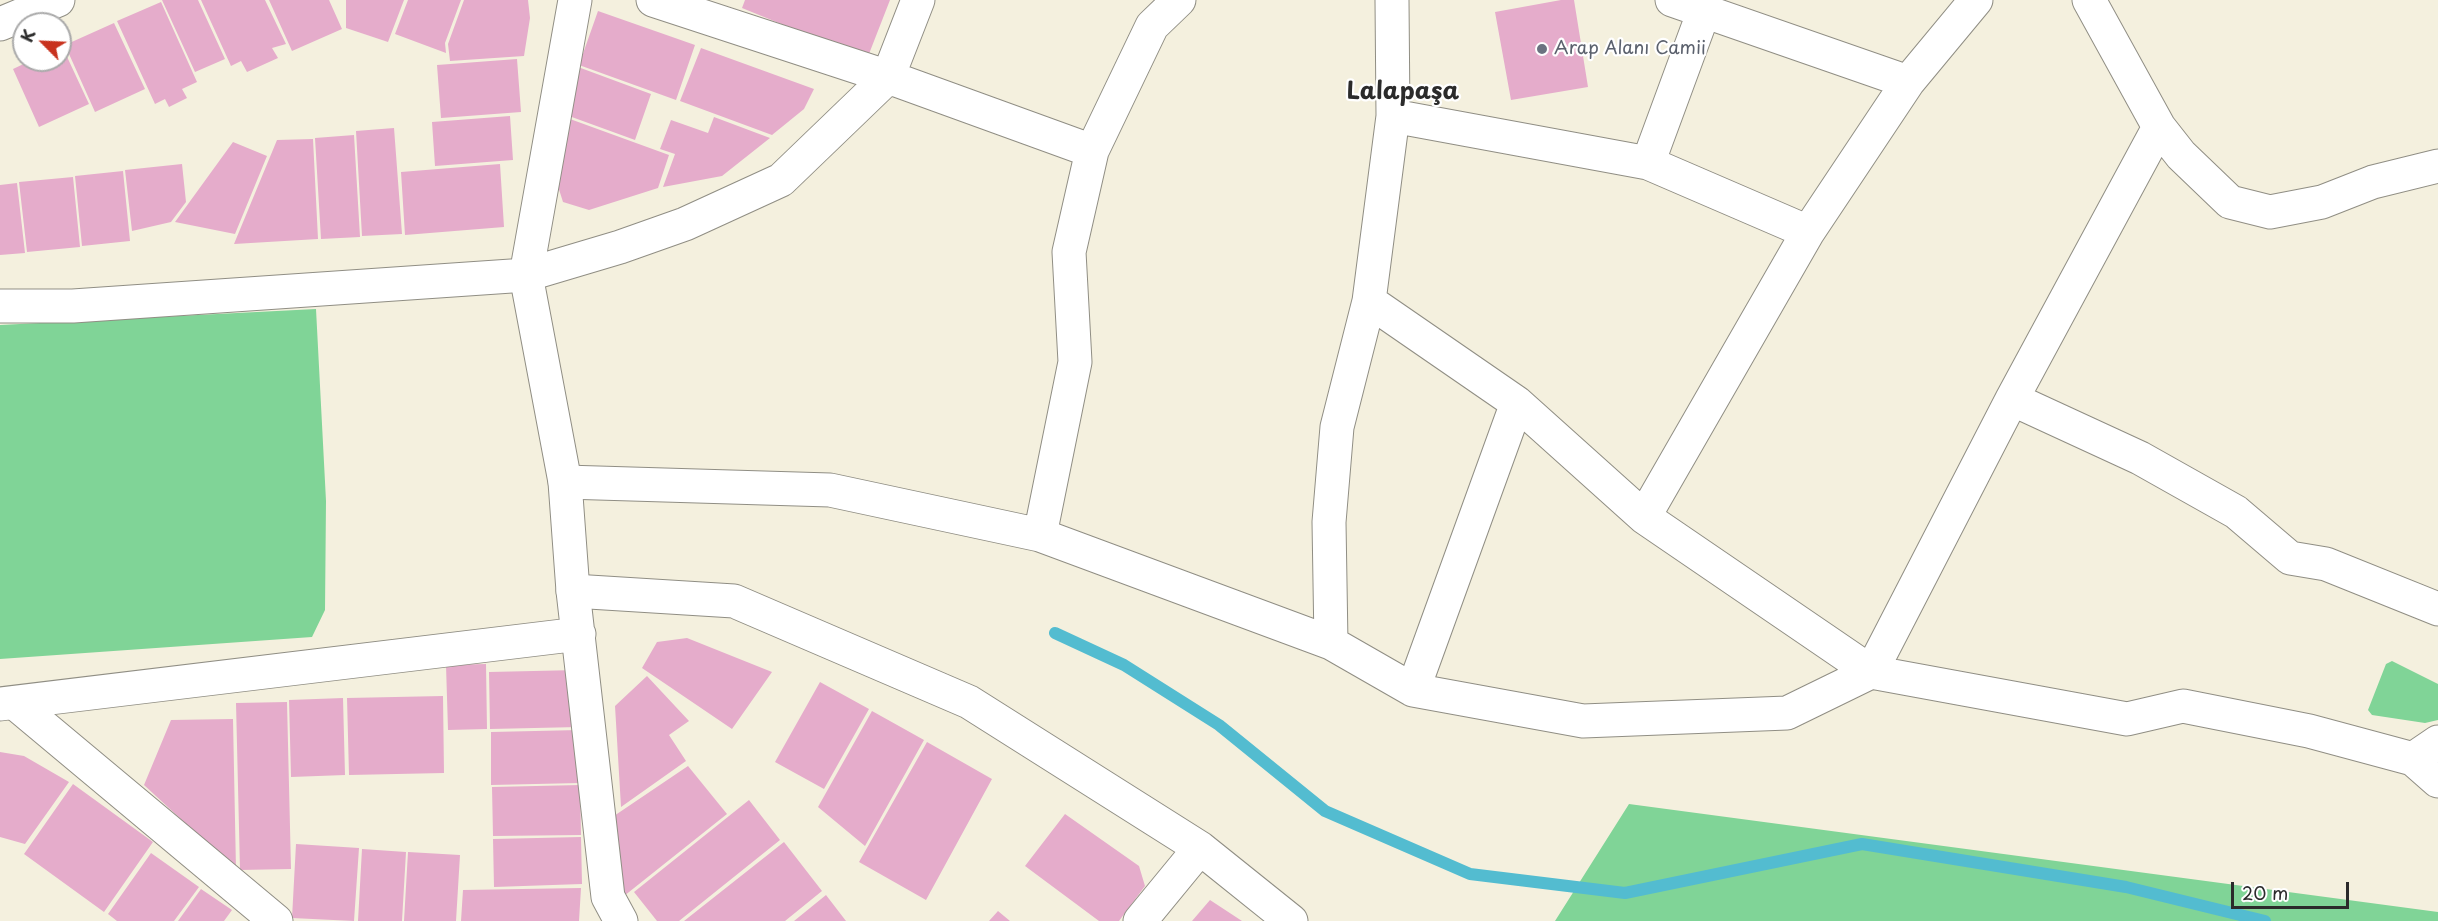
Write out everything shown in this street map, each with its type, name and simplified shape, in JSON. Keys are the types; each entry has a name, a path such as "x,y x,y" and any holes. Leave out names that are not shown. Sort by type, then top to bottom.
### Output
{"street":[{"path":"0,24 58,0"},
{"path":"575,0 526,275 565,482 573,591 608,897 621,921"},
{"path":"653,0 888,77 1092,151"},
{"path":"0,306 73,306 526,275 620,247 685,224 781,180 888,77 918,0"},
{"path":"1040,535 1075,362 1070,252 1092,151 1152,26 1179,0"},
{"path":"1331,643 1329,522 1337,427 1369,302 1393,116 1392,0"},
{"path":"1672,0 1908,82"},
{"path":"1644,516 1809,232 1908,82 1976,0"},
{"path":"2089,0 2159,127 2181,154 2230,202 2271,212 2322,202 2373,182 2438,166"},
{"path":"1648,163 1704,11"},
{"path":"1393,116 1648,163 1809,232"},
{"path":"565,482 831,490 1040,535 1331,643 1413,690 1583,721 1787,713 1871,672 2012,399 2159,127"},
{"path":"1369,302 1517,403 1644,516 1871,672 2127,719 2183,706 2309,731 2426,750 2438,781"},
{"path":"2012,399 2140,458 2236,512 2290,558 2326,564 2438,609"},
{"path":"1413,690 1517,403"},
{"path":"573,591 735,601 969,702 1200,848 1291,921"},
{"path":"8,704 579,634"},
{"path":"8,704 276,921"},
{"path":"1140,921 1200,848"}],"green space":[{"path":"316,309 326,501 325,610 312,637 0,659 0,325"},
{"path":"2392,661 2438,684 2438,720 2425,723 2372,715 2368,710 2386,664"},
{"path":"1629,804 2438,912 2438,921 1555,921"}],"building":[{"path":"162,0 198,0 225,59 195,72"},
{"path":"201,0 265,0 286,44 272,48 278,58 247,72 241,61 231,66"},
{"path":"269,0 329,0 342,29 292,51"},
{"path":"346,0 404,0 388,42 346,28"},
{"path":"408,0 461,0 445,43 446,53 395,34"},
{"path":"464,0 528,0 530,18 524,56 450,61 448,44"},
{"path":"745,0 890,0 867,59 742,8"},
{"name":"Arap Alanı Camii","path":"1561,0 1574,0 1588,87 1511,100 1495,12"},
{"path":"161,2 197,82 182,89 187,98 169,107 165,99 155,104 117,21"},
{"path":"598,11 695,45 676,100 579,65"},
{"path":"114,23 145,89 95,112 72,61 72,42"},
{"path":"701,48 814,89 804,109 772,135 680,101"},
{"path":"517,59 521,112 441,118 437,65"},
{"path":"72,67 89,104 39,127 14,72 72,72"},
{"path":"578,67 651,94 635,140 569,116"},
{"path":"510,116 513,160 435,166 432,122"},
{"path":"714,117 770,138 722,176 663,187 675,154 660,149 671,120 708,133"},
{"path":"570,119 669,155 658,188 589,210 563,202 556,180"},
{"path":"394,128 402,234 362,236 356,131"},
{"path":"354,135 360,237 321,239 315,138"},
{"path":"313,139 318,239 234,244 277,140"},
{"path":"233,142 267,156 235,234 175,222"},
{"path":"182,164 186,202 171,222 132,231 125,170"},
{"path":"500,164 504,227 405,235 401,172"},
{"path":"123,171 130,241 82,246 75,176"},
{"path":"73,177 80,247 27,252 19,182"},
{"path":"17,183 25,253 0,255 0,185"},
{"path":"687,638 772,672 732,729 642,668 657,642"},
{"path":"486,664 487,729 448,730 446,665"},
{"path":"578,670 579,727 490,729 489,672"},
{"path":"647,676 689,721 669,735 686,761 621,807 615,706"},
{"path":"820,682 869,709 824,789 775,762"},
{"path":"443,696 444,773 349,775 347,698"},
{"path":"343,698 345,775 291,777 289,700"},
{"path":"287,702 291,869 240,870 236,703"},
{"path":"872,711 924,740 865,846 818,807"},
{"path":"233,719 236,870 144,785 171,720"},
{"path":"579,730 580,783 491,785 491,732"},
{"path":"927,742 992,779 926,900 859,862"},
{"path":"0,752 24,756 69,782 25,844 0,837"},
{"path":"688,766 727,814 619,900 608,820"},
{"path":"73,784 153,842 104,912 24,854"},
{"path":"580,785 581,835 493,836 492,787"},
{"path":"749,800 780,840 679,921 657,921 634,892"},
{"path":"1065,814 1139,866 1145,886 1119,921 1099,921 1025,866"},
{"path":"581,837 582,884 494,887 493,839"},
{"path":"784,842 822,891 785,921 684,921"},
{"path":"296,844 359,848 354,921 292,918"},
{"path":"362,849 406,852 402,921 358,921"},
{"path":"408,852 460,855 456,921 404,921"},
{"path":"151,853 199,887 174,921 117,921 108,914"},
{"path":"581,888 579,921 461,921 463,890"},
{"path":"201,889 232,910 224,921 178,921"},
{"path":"826,895 846,921 794,921"},
{"path":"1210,900 1242,921 1192,921"},
{"path":"998,911 1010,921 989,921"}],"waterway":[{"path":"1055,633 1124,665 1219,725 1325,811 1470,874 1625,893 1862,844 2126,887 2265,921"}],"place":[{"name":"Arap Alanı Camii","path":"1542,49"}],"district":[{"name":"Lalapaşa","path":"1403,92"}]}
